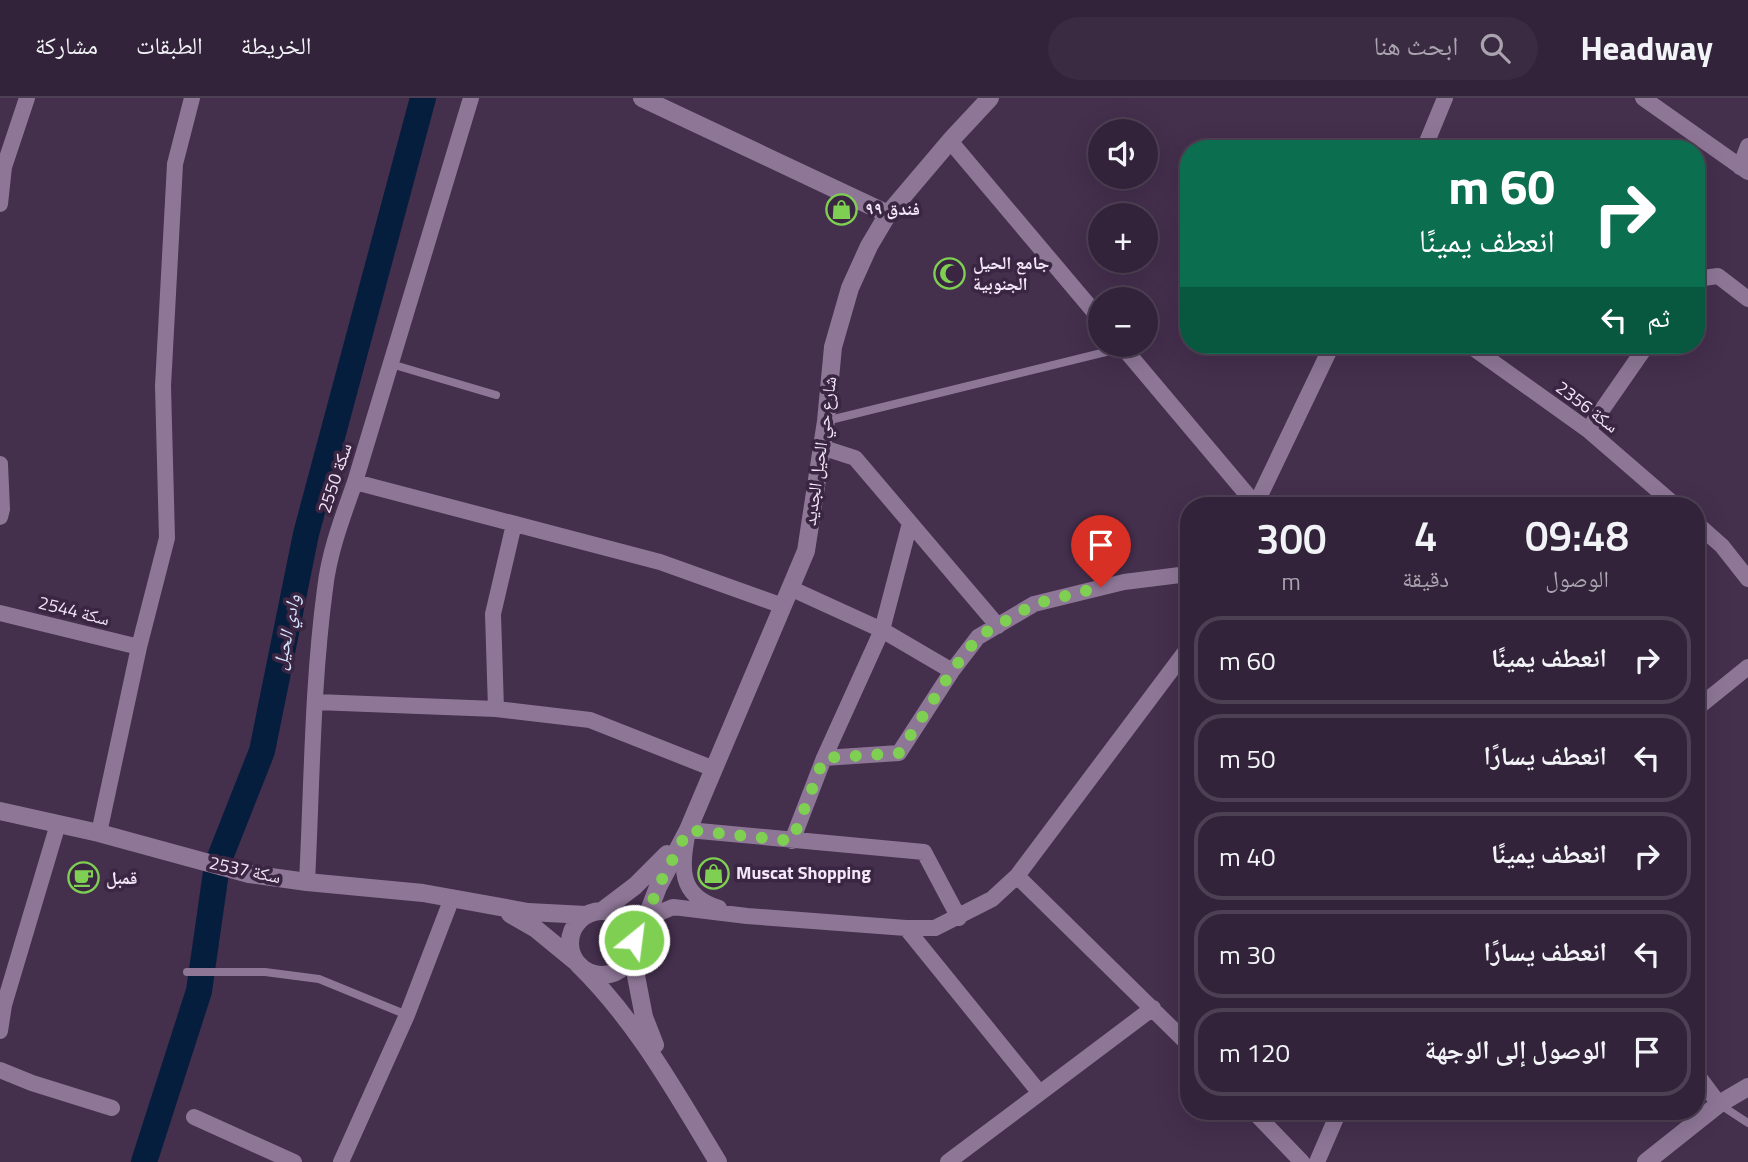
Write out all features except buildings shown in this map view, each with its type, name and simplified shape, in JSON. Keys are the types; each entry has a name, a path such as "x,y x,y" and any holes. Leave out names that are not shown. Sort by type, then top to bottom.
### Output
{"street":[{"path":"0,204 2,167 27,98"},
{"path":"99,833 139,647 167,538 163,386 174,178 192,98"},
{"name":"سكة 2550","path":"307,882 325,587 338,533 471,98"},
{"name":"شارع حي الحيل الجديد","path":"688,830 806,551 826,421 833,347 850,288 869,246 888,214 990,98"},
{"path":"1428,140 1445,98"},
{"path":"1643,98 1702,140"},
{"path":"650,100 888,214"},
{"path":"950,141 1088,305"},
{"path":"1705,142 1744,170 1748,146"},
{"path":"1705,278 1718,276 1748,299"},
{"path":"1259,497 1328,354"},
{"name":"سكة 2356","path":"1482,354 1588,430 1666,497"},
{"path":"1588,430 1641,354"},
{"path":"1132,357 1248,497"},
{"path":"821,447 855,458 998,626"},
{"path":"0,464 0,517"},
{"path":"355,482 660,562 783,606"},
{"path":"792,841 824,758 882,631 910,523"},
{"path":"496,709 493,614 514,524"},
{"path":"1705,531 1722,546 1748,579"},
{"path":"824,758 899,753 952,671 978,637 1034,604 1124,582 1180,575"},
{"path":"790,588 882,631 952,671"},
{"name":"سكة 2544","path":"0,613 139,647"},
{"path":"641,929 661,912 673,907 747,916 906,928 935,928 958,918 992,900 1017,876 1180,659"},
{"path":"1705,702 1748,667"},
{"path":"316,702 496,709 590,720 714,769"},
{"name":"سكة 2537","path":"0,811 99,833 249,874 452,898 536,913 594,913"},
{"path":"0,1031 2,1004 58,824"},
{"path":"688,830 924,852 958,918"},
{"path":"688,830 650,872 574,929 570,947 578,964 605,990 632,1023 718,1162"},
{"path":"688,830 683,869 690,887 710,905 747,916"},
{"path":"495,906 536,929 586,971 604,975 621,969 633,952 667,868 688,830"},
{"path":"1017,876 1180,1036"},
{"path":"341,1162 407,1015 452,898"},
{"path":"594,913 620,916 632,931 644,1017 673,1087"},
{"path":"906,928 1039,1092"},
{"path":"948,1162 1153,1008"},
{"path":"0,1070 112,1108"},
{"path":"1705,1086 1718,1104"},
{"path":"1705,1114 1748,1087"},
{"path":"194,1117 294,1162"},
{"path":"1262,1120 1302,1162"},
{"path":"1317,1162 1335,1120"},
{"path":"1646,1162 1698,1120"}],"lane":[{"path":"826,421 1088,355"},
{"path":"391,364 496,395"},
{"path":"187,972 265,972 319,979 407,1015"},
{"path":"1718,1104 1748,1123"}],"waterway":[{"name":"وادي الحيل","path":"144,1162 199,991 217,865 262,751 306,534 423,98"}],"place":[{"name":"فندق ٩٩","path":"842,209"},
{"name":"جامع الحيل الجنوبية","path":"950,273"},
{"name":"Muscat Shopping","path":"713,873"},
{"name":"قمبل","path":"83,878"}],"route":[{"path":"634,940 634,950 658,887 688,830 792,841 824,758 899,753 952,671 978,637 1034,604 1101,587"}]}
